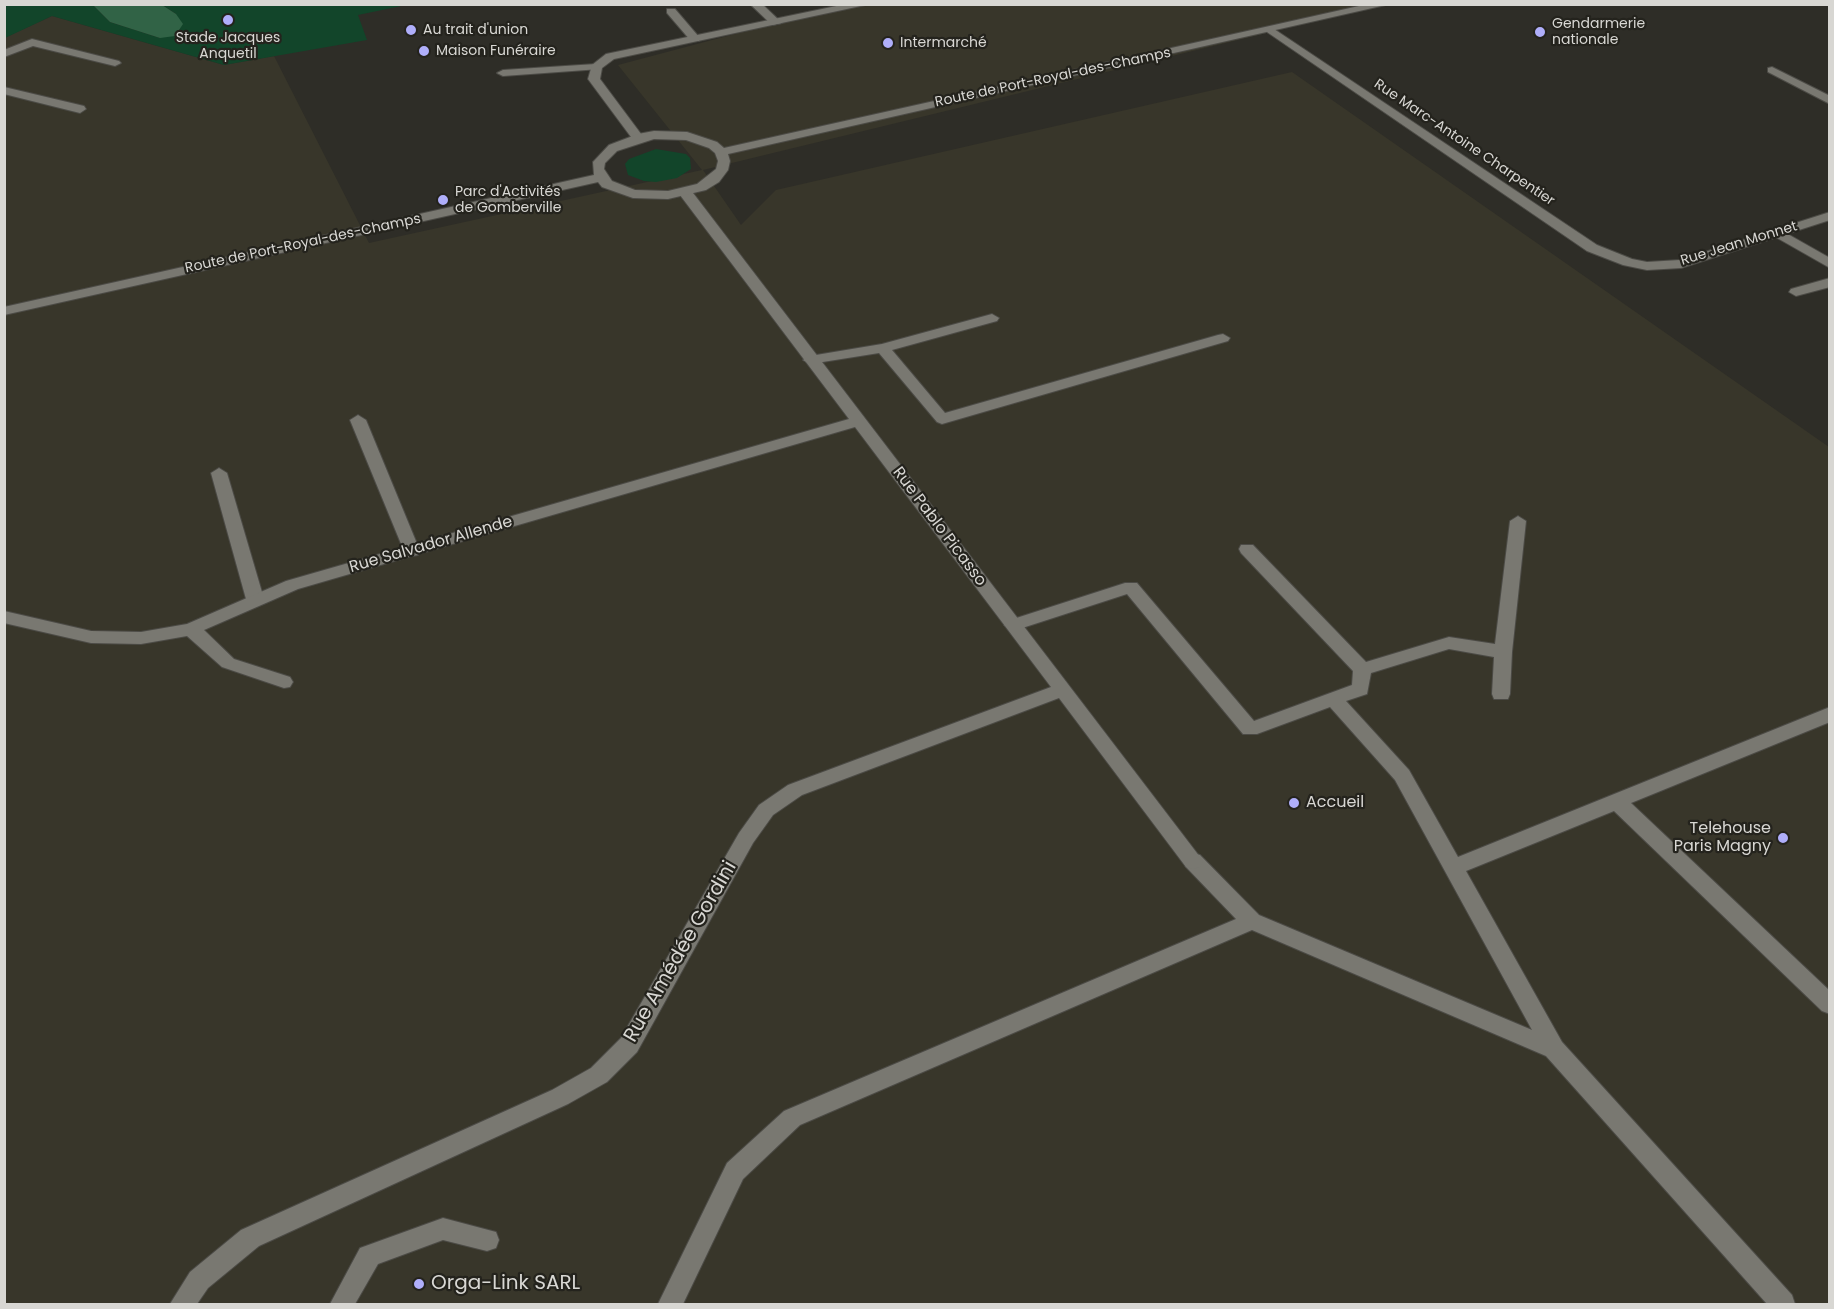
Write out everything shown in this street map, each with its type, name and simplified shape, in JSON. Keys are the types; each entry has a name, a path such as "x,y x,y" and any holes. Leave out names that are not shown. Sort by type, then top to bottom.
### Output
{"street":[{"path":"755,4 776,23"},
{"path":"503,73 596,67 610,57 865,4"},
{"name":"Route de Port-Royal-des-Champs","path":"721,152 1385,4"},
{"path":"671,11 695,39"},
{"name":"Rue Marc-Antoine Charpentier","path":"1270,30 1592,248 1628,262 1647,266"},
{"path":"4,54 32,42 115,63"},
{"path":"596,67 594,79 638,138"},
{"path":"1773,70 1830,101"},
{"path":"4,90 80,109"},
{"path":"654,135 687,136 713,145 721,152 724,161 722,170 714,179 685,192 650,196 633,194 607,184 598,169 605,154 624,142 654,135"},
{"name":"Route de Port-Royal-des-Champs","path":"4,311 601,177"},
{"name":"Rue Pablo Picasso","path":"685,192 810,360 1193,861 1251,921"},
{"name":"Rue Jean Monnet","path":"1647,266 1681,264 1830,216"},
{"path":"1777,232 1830,264"},
{"path":"1796,292 1830,282"},
{"path":"810,360 883,348 992,318"},
{"path":"883,348 942,418 1222,338"},
{"path":"358,420 412,551"},
{"name":"Rue Salvador Allende","path":"4,617 91,637 141,638 191,629 255,598 292,585 858,421"},
{"path":"219,473 255,598"},
{"path":"1501,694 1503,652 1518,521"},
{"path":"1013,625 1131,587 1250,729 1361,689 1362,669 1247,549"},
{"path":"191,629 228,663 284,682"},
{"path":"1362,669 1449,643 1503,652"},
{"name":"Rue Amédée Gordini","path":"182,1305 199,1280 250,1238 560,1097 599,1075 629,1045 746,838 766,810 795,790 1063,690"},
{"path":"1333,699 1402,775 1554,1049 1782,1305"},
{"path":"1453,868 1830,714"},
{"path":"1616,801 1830,1005"},
{"path":"670,1305 735,1171 792,1118 1251,921 1554,1049"},
{"path":"342,1305 369,1256 443,1229 487,1240"}],"shaded area":[{"path":"844,5 1382,5 703,170 741,225 776,190 1292,72 1829,447 1829,1304 5,1304 4,38 52,16 224,65 274,56 369,243 702,170 618,65"}],"green space":[{"path":"4,5 93,5 110,22 160,38 176,14 162,5 406,5 358,15 367,40 224,65 52,16 5,38"},
{"path":"93,5 162,5 176,14 183,24 175,36 160,38 110,22"},
{"path":"656,149 686,154 690,158 691,169 677,178 656,182 644,181 628,175 625,164 629,159"}],"place":[{"name":"Stade Jacques Anquetil","path":"228,20"},
{"name":"Au trait d'union","path":"411,30"},
{"name":"Gendarmerie nationale","path":"1540,32"},
{"name":"Intermarché","path":"888,43"},
{"name":"Maison Funéraire","path":"424,51"},
{"name":"Parc d'Activités de Gomberville","path":"443,200"},
{"name":"Accueil","path":"1294,803"},
{"name":"Telehouse Paris Magny","path":"1783,838"},
{"name":"Orga-Link SARL","path":"419,1284"}]}
